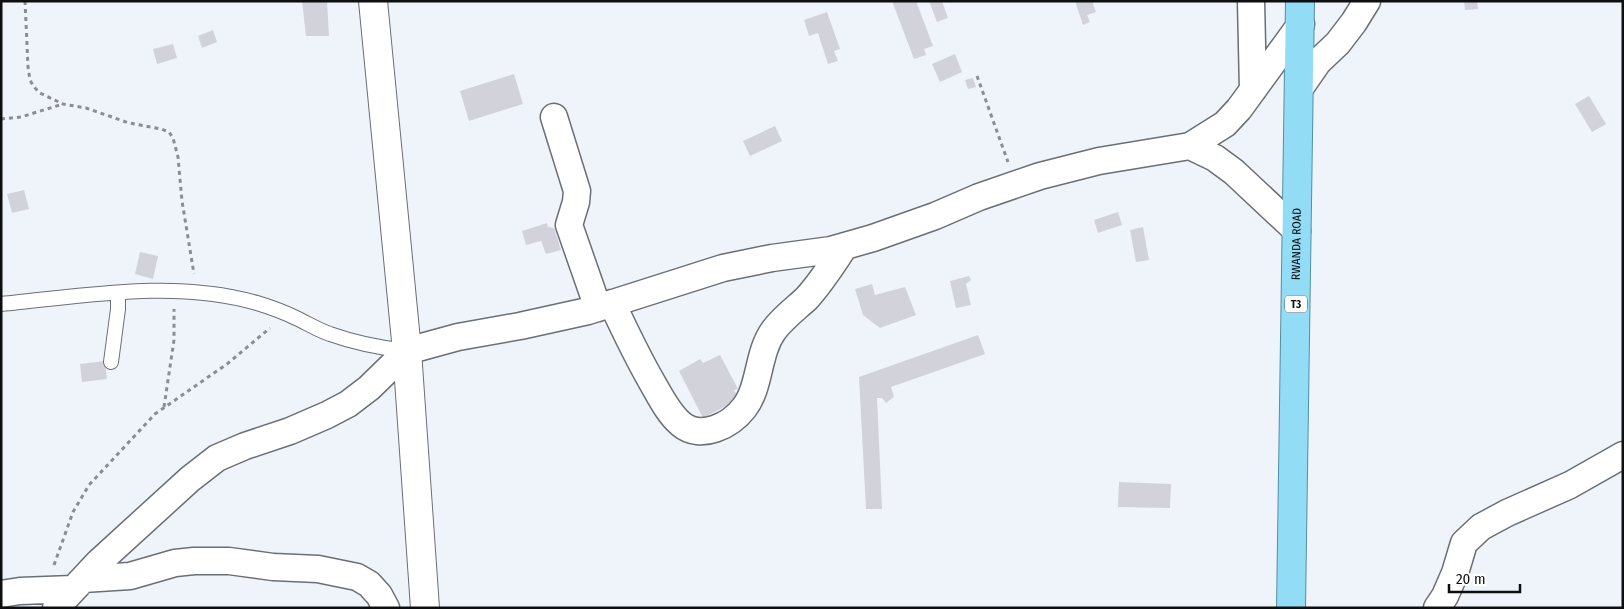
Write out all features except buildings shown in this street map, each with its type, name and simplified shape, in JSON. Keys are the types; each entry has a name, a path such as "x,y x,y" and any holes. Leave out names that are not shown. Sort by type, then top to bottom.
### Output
{"highway":[{"name":"RWANDA ROAD","path":"1291,608 1301,12"}],"street":[{"path":"373,1 407,351 425,608"},
{"path":"1251,1 1253,90"},
{"path":"1300,88 1318,62 1338,43 1367,1"},
{"path":"64,592 190,479 217,458 290,431 348,404 369,388 407,351 458,337 520,326 605,305 723,268 772,258 831,250 873,238 935,216 979,196 1040,176 1099,161 1190,146 1225,124 1239,109 1253,90 1301,12"},
{"path":"554,117 577,191 576,202 569,225 605,305 626,333 666,406 682,426 698,431 715,430 731,421 744,407 753,388 761,358 772,332 822,280 844,246"},
{"path":"1190,146 1215,158 1234,172 1297,231"},
{"path":"1437,608 1454,573 1464,543 1481,527 1507,513 1570,485 1623,455"},
{"path":"1,594 20,591 64,592 184,562 229,561 265,566 318,569 357,577 368,584 386,608"}],"lane":[{"path":"1,304 118,292 197,292 257,303 288,314 328,334 377,348 407,351"},
{"path":"111,362 118,309 118,292"}],"path":[{"path":"25,1 30,80 40,93 63,104 86,108 129,123 161,129 168,132 173,138 178,157 182,201 197,292"},
{"path":"977,76 1016,184"},
{"path":"1,119 21,117 63,104"},
{"path":"164,407 174,340 174,291"},
{"path":"64,592 65,538 73,512 89,485 155,414 227,364 288,314"}]}
